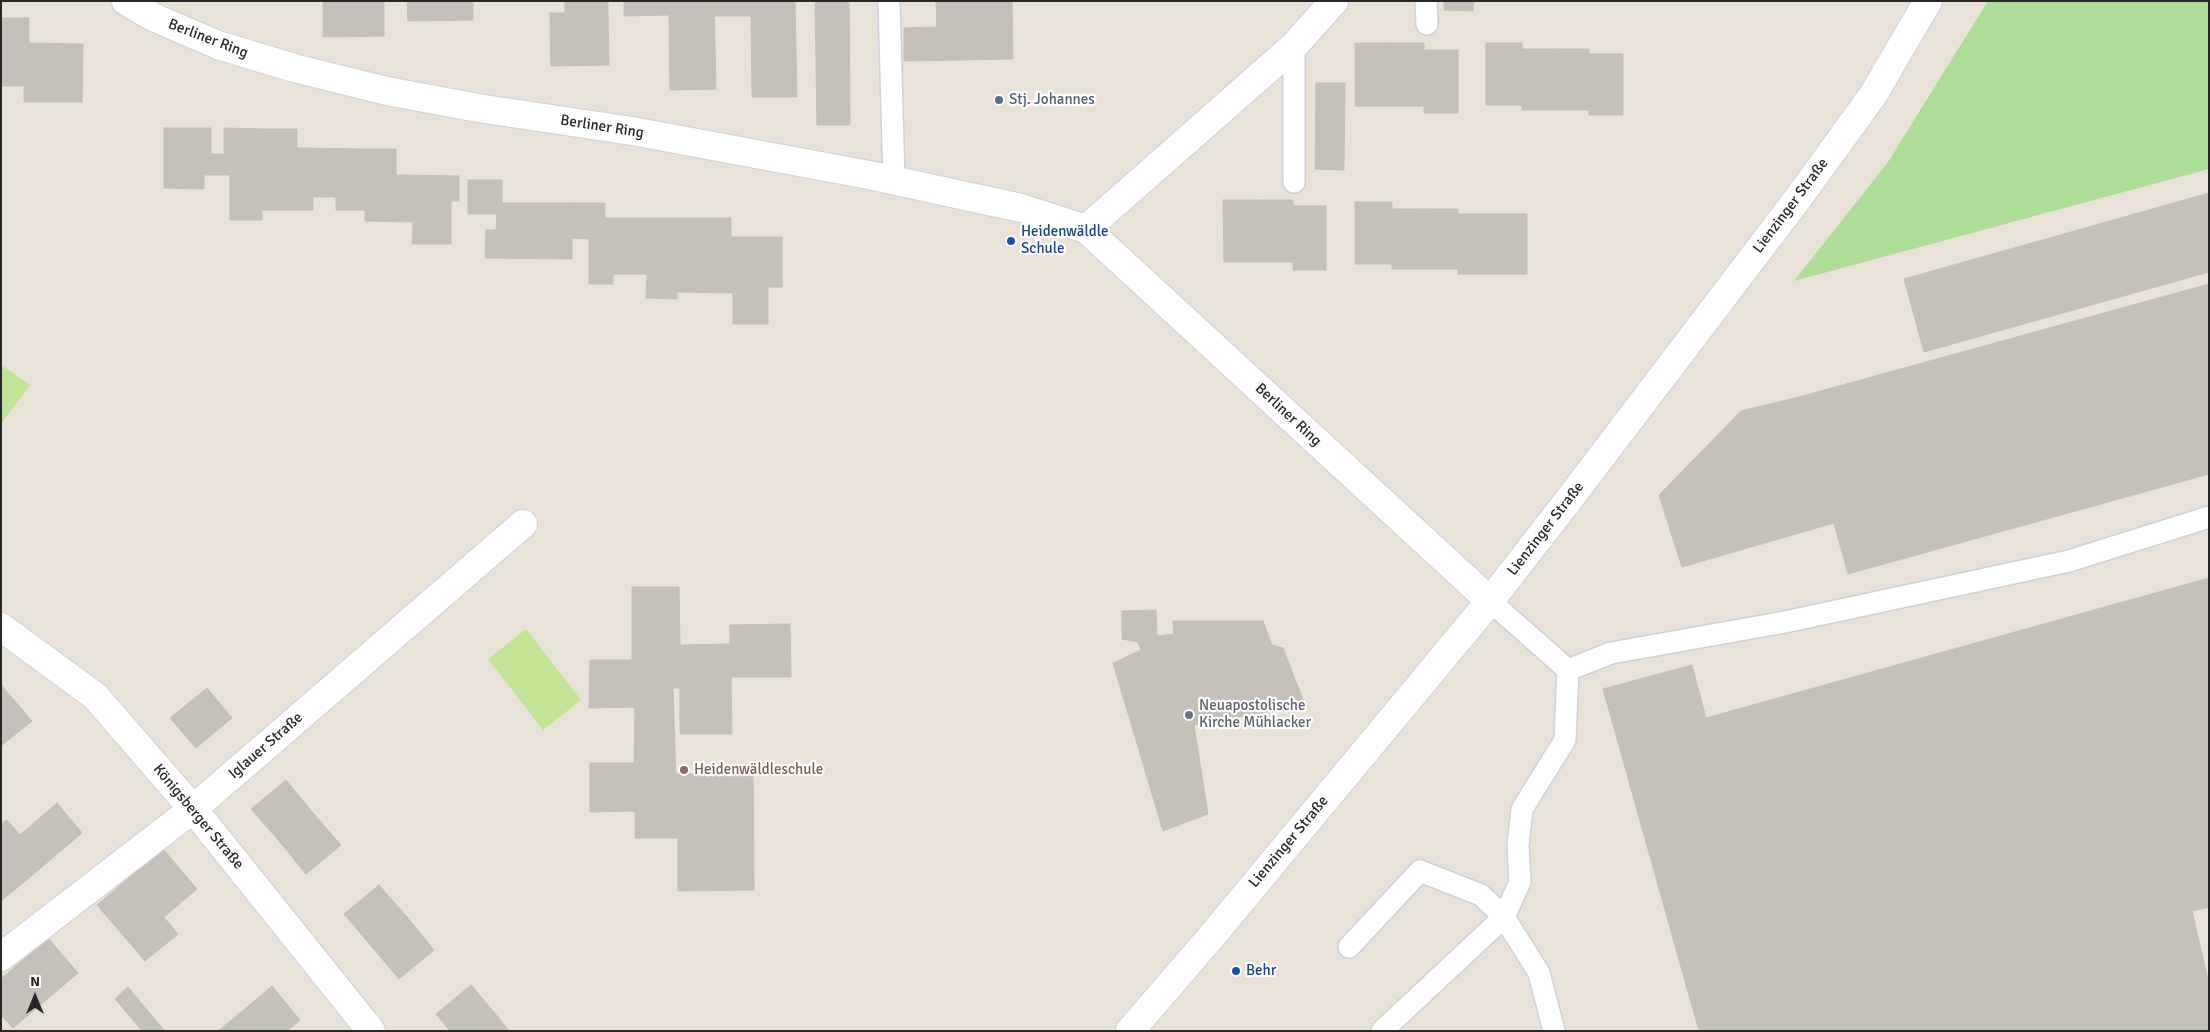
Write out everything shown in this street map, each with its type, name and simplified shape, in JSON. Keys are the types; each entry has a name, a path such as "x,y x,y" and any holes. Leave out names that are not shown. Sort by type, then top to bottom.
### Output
{"street":[{"name":"Berliner Ring","path":"126,1 153,17 218,46 294,68 387,91 478,108 632,131 894,180 1020,208 1086,229 1199,331 1358,481 1490,601"},
{"path":"1086,229 1294,46 1334,1"},
{"name":"Lienzinger Straße","path":"1130,1031 1216,931 1490,601 1776,227 1868,103 1928,1"},
{"name":"Iglauer Straße","path":"1,957 193,809 523,524"},
{"name":"Königsberger Straße","path":"1,627 96,696 193,809 372,1031"}],"lane":[{"path":"889,1 894,180"},
{"path":"1426,1 1426,24"},
{"path":"1294,46 1294,182"},
{"path":"1568,670 1611,653 1785,622 2069,562 2209,517"},
{"path":"1490,601 1568,670"},
{"path":"1382,1031 1504,917 1520,882 1518,846 1522,809 1566,740 1568,670"},
{"path":"1349,947 1420,871 1481,895 1504,917 1538,973 1554,1031"}],"green space":[{"path":"1988,1 2209,1 2209,169 1794,281 1888,162"},
{"path":"1,365 30,385 1,424"},
{"path":"526,629 581,700 543,730 488,659"}],"building":[{"path":"323,1 384,2 384,36 323,37"},
{"path":"407,1 473,1 473,20 408,21"},
{"path":"565,1 608,1 608,13 565,13"},
{"path":"624,1 714,1 716,89 670,90 669,15 624,16"},
{"path":"714,1 795,1 797,97 752,97 751,16 715,16"},
{"path":"815,1 849,1 850,125 817,125"},
{"path":"936,1 1012,1 1013,59 904,61 904,28 937,27"},
{"path":"1444,1 1474,1 1473,11 1444,10"},
{"path":"550,13 608,13 609,65 551,66"},
{"path":"1,18 29,18 29,43 83,44 82,102 24,102 24,86 1,86"},
{"path":"1355,43 1390,43 1390,106 1355,106"},
{"path":"1390,43 1424,43 1424,106 1390,106"},
{"path":"1486,43 1522,43 1522,105 1486,105"},
{"path":"1522,49 1555,49 1555,110 1522,110"},
{"path":"1555,49 1589,49 1589,110 1555,110"},
{"path":"1424,50 1458,50 1458,113 1424,113"},
{"path":"1589,54 1623,54 1623,115 1589,115"},
{"path":"1316,83 1345,83 1344,170 1315,169"},
{"path":"164,128 211,128 211,154 224,154 224,128 262,129 262,220 230,220 230,175 204,175 204,189 164,188"},
{"path":"262,129 297,129 297,148 366,149 365,210 336,210 336,197 313,197 313,210 262,210"},
{"path":"366,149 396,149 396,175 459,176 459,201 451,201 451,244 412,244 413,222 365,221"},
{"path":"468,180 502,180 502,203 572,203 572,259 485,258 486,230 496,230 497,214 468,214"},
{"path":"2209,193 2209,272 1924,352 1904,279"},
{"path":"1223,200 1258,200 1259,262 1224,262"},
{"path":"1258,200 1293,200 1293,262 1259,262"},
{"path":"1355,202 1392,202 1392,264 1355,264"},
{"path":"572,203 605,203 605,218 677,218 677,299 646,298 647,274 613,274 613,284 589,284 589,239 572,238"},
{"path":"1293,206 1326,206 1326,270 1293,270"},
{"path":"1392,209 1424,209 1424,269 1392,269"},
{"path":"1424,209 1458,209 1458,269 1424,269"},
{"path":"1458,214 1492,214 1492,274 1458,274"},
{"path":"1492,214 1527,214 1527,274 1492,274"},
{"path":"677,218 731,218 731,237 782,237 782,287 768,287 768,324 733,324 733,293 677,292"},
{"path":"2209,284 2209,474 1848,574 1799,397"},
{"path":"1799,397 1834,523 1682,567 1659,495 1741,411"},
{"path":"2209,578 2209,907 2192,911 2209,984 2209,1031 1699,1031 1603,689 1692,665 1706,718"},
{"path":"632,587 679,587 680,645 730,644 730,625 790,624 791,677 731,677 732,734 680,734 680,688 635,688 635,707 589,708 590,660 632,660"},
{"name":"Neuapostolische Kirche Mühlacker","path":"1156,610 1157,636 1174,634 1173,621 1263,621 1272,645 1283,648 1305,705 1194,725 1208,814 1163,831 1113,663 1141,650 1138,642 1122,639 1122,611"},
{"path":"1,685 32,721 1,746"},
{"path":"207,688 232,718 196,748 170,718"},
{"path":"635,688 673,688 676,781 634,782"},
{"path":"590,763 634,763 634,782 676,781 676,774 753,773 754,890 678,891 678,838 635,838 635,811 590,812"},
{"path":"286,780 313,813 279,841 251,809"},
{"path":"57,803 82,833 29,878 1,845 1,824 7,820 20,835"},
{"path":"313,813 341,845 306,874 279,841"},
{"path":"3,847 29,878 1,901 1,848"},
{"path":"163,849 197,889 164,917 130,877"},
{"path":"130,877 178,934 145,961 97,905"},
{"path":"379,885 407,917 372,947 344,914"},
{"path":"407,917 434,950 399,979 372,947"},
{"path":"49,939 78,973 45,1001 16,966"},
{"path":"16,966 45,1001 13,1028 1,1015 1,979"},
{"path":"471,985 498,1017 482,1031 450,1031 436,1014"},
{"path":"272,986 300,1020 287,1031 255,1031 240,1013"},
{"path":"128,987 147,1010 134,1021 115,999"},
{"path":"147,1010 165,1031 142,1031 134,1021"},
{"path":"240,1013 255,1031 218,1031"},
{"path":"498,1017 509,1031 482,1031"}],"place":[{"name":"Stj. Johannes","path":"999,100"},
{"name":"Heidenwäldle Schule","path":"1011,241"},
{"name":"Neuapostolische Kirche Mühlacker","path":"1189,715"},
{"name":"Heidenwäldleschule","path":"684,770"},
{"name":"Behr","path":"1236,971"}]}
